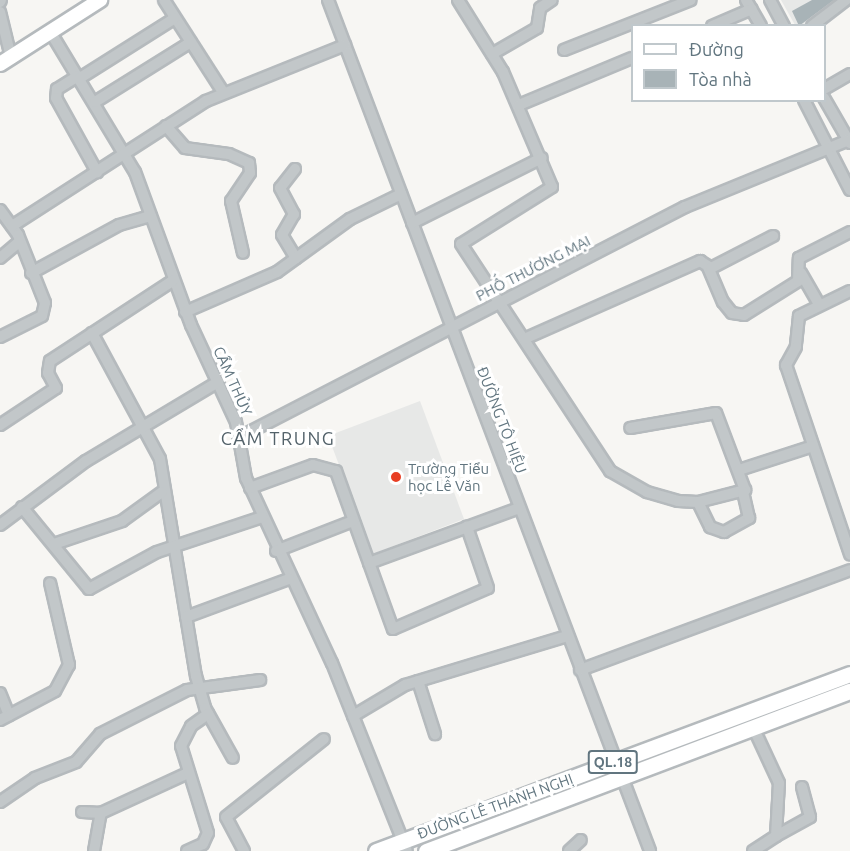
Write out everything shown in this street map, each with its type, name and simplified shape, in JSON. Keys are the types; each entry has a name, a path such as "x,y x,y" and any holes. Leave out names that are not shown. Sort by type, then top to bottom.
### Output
{"highway":[{"name":"ĐƯỜNG LÊ THANH NGHỊ","path":"426,851 618,768 850,674"},
{"name":"ĐƯỜNG LÊ THANH NGHỊ","path":"376,851 405,846 618,768 753,727 850,691"}],"main road":[{"path":"6,60 100,0"}],"street":[{"path":"164,0 223,92"},
{"name":"ĐƯỜNG TÔ HIỆU","path":"328,0 650,851"},
{"path":"458,0 492,54 519,105 551,181 549,191 461,241 610,471 647,492 698,502 743,492"},
{"path":"492,54 537,28 538,11 552,0"},
{"path":"564,50 691,0"},
{"path":"770,0 783,24"},
{"path":"815,24 846,0"},
{"path":"716,24 749,5 760,24 776,12"},
{"path":"0,12 6,60"},
{"path":"97,172 56,98 57,89 175,18"},
{"name":"CẨM THỦY","path":"51,33 124,153 151,216 185,312 218,382 238,438 250,488 276,551 353,716 405,846"},
{"path":"94,102 191,42"},
{"path":"12,226 166,126 223,92 345,45"},
{"path":"519,105 631,59"},
{"path":"826,88 850,74"},
{"path":"826,100 849,142"},
{"path":"805,102 847,174 850,190"},
{"path":"166,126 186,148 229,154 249,162 250,173 231,201 243,253"},
{"name":"PHỐ THƯƠNG MẠI","path":"238,438 685,207 830,147 849,142"},
{"path":"412,223 542,158"},
{"path":"295,170 280,188 294,214 282,235 296,258"},
{"path":"185,312 296,258 350,219 401,194"},
{"path":"0,210 12,226 45,303 42,316 0,337"},
{"path":"31,273 119,225 151,216"},
{"path":"819,304 801,273 799,258 850,232"},
{"path":"708,267 773,236"},
{"path":"0,258 19,242"},
{"path":"524,339 700,261 708,267 723,302 738,316 790,288 801,273"},
{"path":"0,425 56,388 47,366 92,333 174,280"},
{"path":"850,291 819,304 799,316 796,347 786,365 850,554"},
{"path":"92,333 145,427 160,459 162,492 200,691 208,714 233,758"},
{"path":"0,525 22,507 218,382"},
{"path":"630,428 716,413 739,470 750,514 724,532 710,527 698,502"},
{"path":"739,470 813,446"},
{"path":"250,488 326,464 336,471 393,629 488,588 467,527"},
{"path":"54,543 122,521 162,492"},
{"path":"22,507 54,543 89,589 157,552 172,550 262,517"},
{"path":"369,563 519,508"},
{"path":"276,551 353,521"},
{"path":"580,670 850,570"},
{"path":"186,617 289,579"},
{"path":"0,693 4,718 55,691 69,665 50,583"},
{"path":"353,716 418,681 567,636"},
{"path":"0,802 35,778 76,762 100,734 187,690 200,691 260,680"},
{"path":"418,681 435,734"},
{"path":"188,851 203,844 208,833 181,746 191,726 208,714"},
{"path":"753,727 779,783 776,836"},
{"path":"244,851 226,817 324,739"},
{"path":"82,812 101,813 188,773"},
{"path":"753,851 776,836 808,821 811,806 802,787"},
{"path":"94,851 101,813"},
{"path":"569,851 581,840"}],"shaded area":[{"path":"781,0 847,0 813,24 794,24"},
{"name":"Trường Tiểu học Lễ Văn","path":"420,401 464,519 373,554 328,436"}],"building":[{"path":"812,0 834,0 802,24 798,24 792,11"}],"place":[{"name":"Trường Tiểu học Lễ Văn","path":"396,477"}],"district":[{"name":"CẨM TRUNG","path":"278,438"}]}
